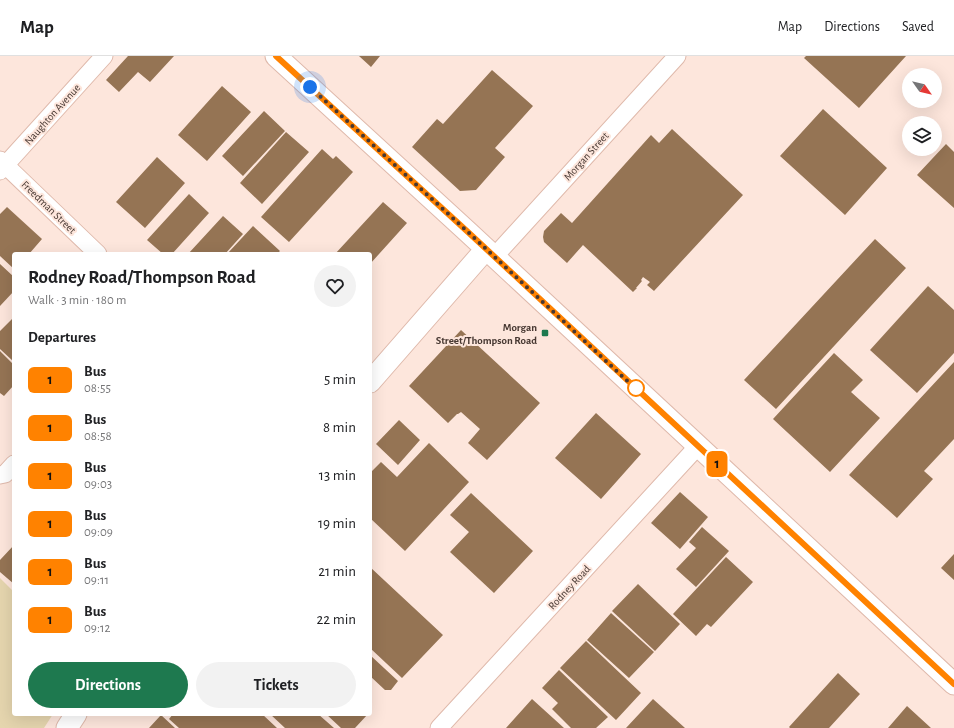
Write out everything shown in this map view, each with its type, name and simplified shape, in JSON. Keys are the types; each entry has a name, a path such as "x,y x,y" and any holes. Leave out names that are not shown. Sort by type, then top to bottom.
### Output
{"main road":[{"path":"276,56 954,684"},
{"name":"Morgan Street","path":"372,380 490,253"},
{"path":"67,728 75,716"}],"street":[{"name":"Naughton Avenue","path":"2,166 104,56"},
{"name":"Morgan Street","path":"490,253 677,56"},
{"name":"Freedman Street","path":"2,166 96,252"},
{"name":"Rodney Road","path":"440,728 698,446"},
{"path":"0,475 5,474 12,466"}],"shaded area":[{"path":"0,578 12,590 12,716 52,716 44,728 0,728"}],"building":[{"path":"128,56 174,56 150,82 138,72 119,92 106,80"},
{"path":"359,56 380,56 371,67"},
{"path":"806,56 906,56 859,108 804,58"},
{"path":"492,70 533,106 495,148 505,157 476,190 460,191 412,147 437,119 443,124"},
{"path":"222,86 251,112 207,161 178,135"},
{"path":"823,109 887,168 845,215 780,156"},
{"path":"264,111 285,131 243,176 222,156"},
{"path":"672,129 743,195 654,291 647,285 650,282 643,277 641,280 642,281 633,292 583,245 567,263 544,242 544,231 561,213 572,223 651,135 659,143"},
{"path":"286,132 309,152 262,204 240,183"},
{"path":"946,144 954,152 954,208 917,175 935,156 942,156 942,148"},
{"path":"322,149 333,159 336,156 353,172 289,242 261,217"},
{"path":"157,157 185,183 145,228 116,202"},
{"path":"189,194 209,213 174,252 161,252 147,240"},
{"path":"383,202 407,223 372,262 372,252 337,252"},
{"path":"7,207 42,239 31,252 12,252 12,267 0,256 0,214"},
{"path":"223,216 243,234 227,252 190,252"},
{"path":"253,226 280,251 279,252 229,252"},
{"path":"875,239 906,268 776,409 744,380"},
{"path":"0,264 12,275 12,293 0,306"},
{"path":"928,286 954,310 954,353 917,393 870,350"},
{"path":"12,319 12,360 0,349 0,331"},
{"path":"461,330 540,403 487,460 468,443 480,429 461,412 448,423 409,386"},
{"path":"0,351 12,363 12,387 4,396 0,393"},
{"path":"834,353 863,380 851,392 880,418 830,472 773,419"},
{"path":"954,362 954,439 924,471 933,479 897,518 849,475"},
{"path":"596,413 641,454 601,499 555,458"},
{"path":"399,420 420,440 398,465 376,444"},
{"path":"429,443 469,482 405,551 372,520 372,471 381,462 397,477"},
{"path":"680,492 708,517 680,549 651,523"},
{"path":"471,493 533,551 494,593 450,552 469,532 450,515"},
{"path":"702,527 729,551 696,587 676,569 696,548 689,542"},
{"path":"12,547 12,582 0,572 0,560"},
{"path":"954,554 954,580 941,568"},
{"path":"726,557 753,582 711,627 707,624 696,636 673,614"},
{"path":"372,569 443,635 402,678 372,650"},
{"path":"638,584 680,624 655,651 612,611"},
{"path":"611,613 654,652 629,678 587,640"},
{"path":"586,641 641,693 616,720 560,668"},
{"path":"372,657 398,681 391,690 385,690 372,678"},
{"path":"559,670 608,717 596,728 571,728 552,709 558,703 542,688"},
{"path":"838,673 860,694 829,728 790,728 789,727"},
{"path":"532,699 564,728 506,728"},
{"path":"653,699 685,728 626,728"},
{"path":"907,706 931,728 888,728"},
{"path":"160,716 162,716 175,728 149,728"},
{"path":"171,716 264,716 277,728 179,728 169,719"},
{"path":"272,716 320,716 334,728 285,728"},
{"path":"328,716 366,716 355,728 341,728"}],"bus line":[{"name":"1","path":"276,56 469,233 954,684"}],"place":[{"name":"Morgan Street/Thompson Road","path":"545,333"}],"route":[{"path":"310,87 637,390 636,388"}]}
